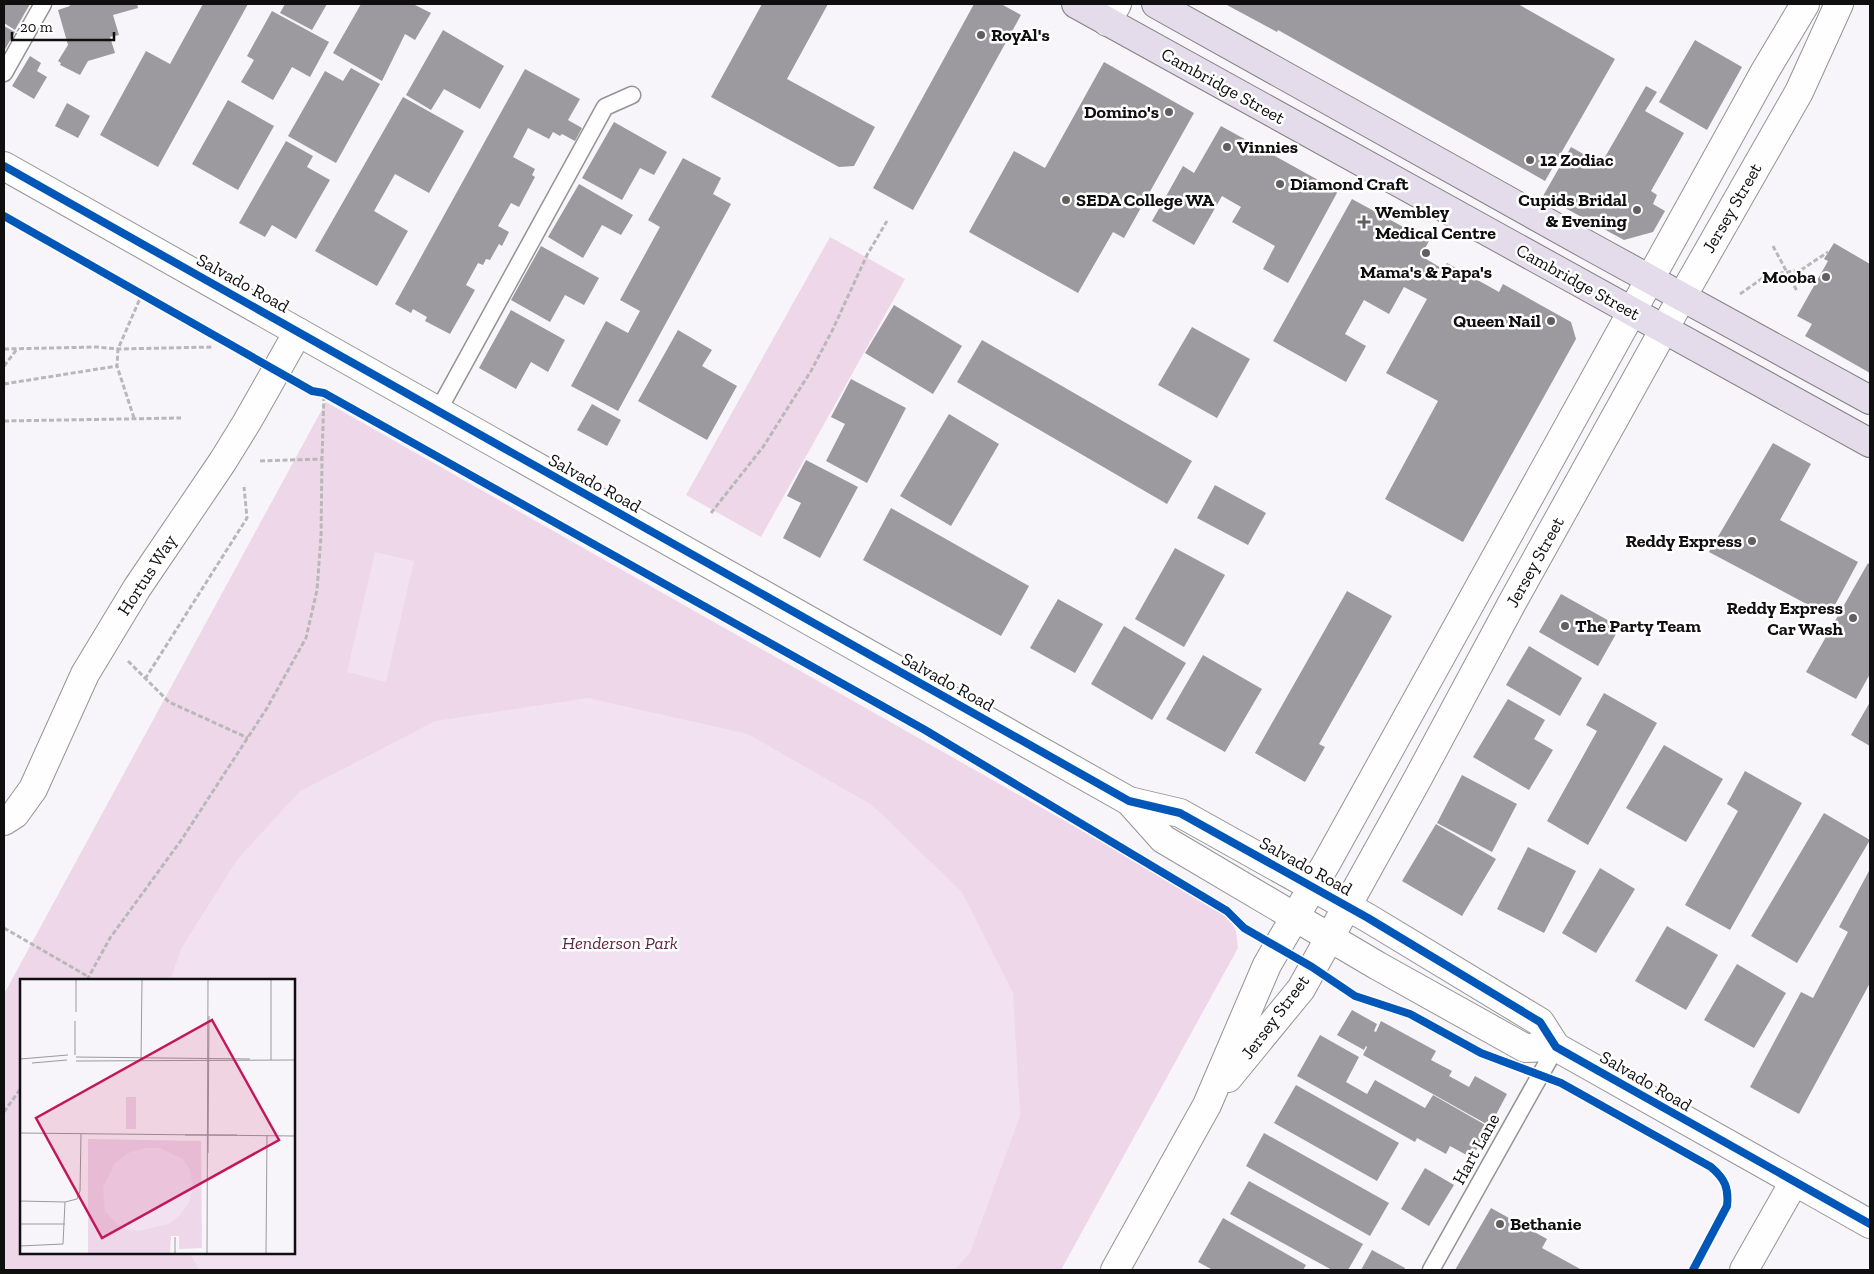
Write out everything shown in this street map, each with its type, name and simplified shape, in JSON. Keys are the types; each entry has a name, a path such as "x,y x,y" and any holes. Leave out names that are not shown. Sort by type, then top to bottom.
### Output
{"main road":[{"name":"Cambridge Street","path":"1076,4 1112,13 1632,312 1870,443"},
{"name":"Cambridge Street","path":"1156,4 1870,400"}],"street":[{"name":"Jersey Street","path":"1115,1270 1207,1105 1267,965 1764,73 1805,4"},
{"name":"Jersey Street","path":"1207,1105 1301,988 1417,780 1516,595 1799,92 1839,4"},
{"name":"Salvado Road","path":"4,166 1129,801 1180,813 1312,886 1540,1022 1556,1047 1870,1224"},
{"name":"Hortus Way","path":"4,821 15,814 33,789 84,674 137,588 242,430 298,332"},
{"name":"Salvado Road","path":"1129,801 1163,839 1295,917 1525,1048 1556,1047"},
{"path":"1744,1270 1794,1182"}],"lane":[{"path":"4,74 42,4"},
{"path":"438,411 605,107 632,94"},
{"name":"Hart Lane","path":"1431,1270 1556,1047"}],"path":[{"path":"711,513 763,447 807,378 832,331 867,256 887,220"},
{"path":"1773,246 1797,291"},
{"path":"1739,294 1767,276 1801,270 1828,252"},
{"path":"133,289 150,299"},
{"path":"134,418 117,366 118,349 142,294"},
{"path":"4,349 213,347"},
{"path":"4,366 17,349"},
{"path":"4,384 117,366"},
{"path":"4,928 88,978 110,938 182,839 267,708 306,638 317,590 321,538 321,393 333,398"},
{"path":"4,421 181,418"},
{"path":"252,461 322,459"},
{"path":"145,679 247,518 244,484"},
{"path":"106,639 169,702 248,738"},
{"path":"4,1112 20,1089"}],"green space":[{"path":"830,237 905,279 761,537 686,495"},
{"name":"Henderson Park","path":"326,402 1227,913 1236,931 1238,948 1061,1270 4,1270 4,994"},
{"path":"375,552 414,561 386,682 347,672"},
{"path":"588,698 748,734 872,805 962,892 1013,993 1020,1116 970,1253 954,1270 199,1270 191,1254 295,1254 295,979 170,979 182,947 237,860 299,792 435,721"}],"building":[{"path":"4,4 30,4 15,30 4,23"},
{"path":"69,4 137,4 138,8 113,15 119,35 110,37 115,53 88,61 80,75 60,65 61,63 58,61 68,45 58,10 70,6"},
{"path":"203,4 248,4 158,167 100,135 146,51 170,64"},
{"path":"285,4 327,4 312,30 280,13"},
{"path":"361,4 413,4 431,13 415,40 405,34 382,81 333,53"},
{"path":"762,4 828,4 787,79 875,127 854,166 839,167 711,97"},
{"path":"974,4 1001,4 1021,15 913,210 873,188"},
{"path":"1225,4 1518,4 1615,59 1545,181 1278,30 1277,32"},
{"path":"272,11 329,42 310,77 292,67 273,100 241,82 254,60 247,56"},
{"path":"4,26 15,32 4,51"},
{"path":"443,30 504,66 480,109 444,89 431,110 406,95"},
{"path":"1695,40 1742,67 1707,130 1659,102"},
{"path":"30,56 41,63 37,71 47,77 34,99 12,86"},
{"name":"SEDA College WA","path":"1104,62 1194,113 1124,238 1113,232 1078,293 969,232 1014,151 1045,168"},
{"path":"351,68 380,84 336,163 288,136 325,71 343,81"},
{"path":"525,69 580,99 568,120 582,128 575,141 562,134 560,136 553,132 549,139 528,128 513,157 535,169 532,175 535,177 519,207 511,203 498,226 509,232 502,246 499,244 490,260 486,259 483,265 478,263 466,285 475,290 450,334 425,321 427,317 413,309 411,313 395,304"},
{"path":"1646,86 1657,92 1645,111 1684,133 1651,191 1657,195 1653,204 1665,211 1653,232 1624,240 1543,196 1571,147 1601,164"},
{"path":"403,97 464,131 429,193 395,174 374,211 408,231 377,286 315,251"},
{"path":"228,100 274,126 238,190 192,164"},
{"path":"67,103 90,116 78,138 55,126"},
{"path":"614,122 667,152 654,175 640,168 622,200 582,178"},
{"path":"1221,126 1338,191 1288,283 1263,269 1275,246 1232,222 1241,207 1222,196 1194,245 1152,221 1183,166 1194,173"},
{"path":"286,141 313,156 307,167 330,180 296,239 272,225 265,237 239,223"},
{"path":"683,158 721,178 713,194 731,204 618,411 571,386 606,321 628,333 640,311 620,300 660,227 648,220"},
{"path":"579,184 633,215 621,235 602,225 583,258 548,237"},
{"path":"1352,199 1429,241 1421,256 1443,269 1447,263 1499,292 1503,284 1571,322 1576,339 1463,542 1385,499 1438,401 1386,373 1427,299 1404,287 1389,314 1364,300 1345,334 1366,346 1346,382 1273,341"},
{"path":"1834,243 1870,264 1870,373 1805,336 1812,324 1797,316 1828,261 1824,259"},
{"path":"541,246 599,278 584,305 565,295 550,322 511,300"},
{"path":"894,305 962,346 933,394 865,353"},
{"path":"511,310 565,340 548,372 531,362 516,389 479,368"},
{"path":"1192,327 1250,359 1217,418 1158,385"},
{"path":"678,330 712,350 702,366 737,386 707,440 638,401"},
{"path":"982,340 1192,461 1167,504 957,382"},
{"path":"851,379 906,408 867,483 826,461 845,424 831,417"},
{"path":"592,404 621,420 607,446 577,430"},
{"path":"949,414 999,444 951,526 900,496"},
{"path":"1773,443 1811,464 1780,520 1858,562 1829,616 1709,552"},
{"path":"806,460 858,487 820,558 783,538 801,503 787,496"},
{"path":"1215,485 1266,513 1248,545 1197,518"},
{"path":"891,508 1029,586 1001,636 863,560"},
{"path":"1175,548 1225,575 1184,647 1135,619"},
{"name":"Reddy Express Car Wash","path":"1868,563 1870,565 1870,674 1856,699 1806,672"},
{"path":"1347,591 1392,616 1319,744 1325,747 1305,782 1255,753"},
{"path":"1561,594 1620,627 1598,666 1539,632"},
{"path":"1058,599 1103,624 1075,673 1030,648"},
{"path":"1124,626 1186,663 1152,720 1091,684"},
{"path":"1529,646 1582,678 1560,716 1506,685"},
{"path":"1203,655 1262,689 1225,752 1166,719"},
{"path":"1604,693 1657,723 1588,845 1547,821 1597,731 1586,725"},
{"path":"1508,699 1545,720 1534,739 1553,750 1529,790 1473,757"},
{"path":"1870,702 1870,746 1851,735"},
{"path":"1664,745 1723,779 1686,842 1626,808"},
{"path":"1745,771 1802,803 1730,930 1685,905 1738,811 1727,804"},
{"path":"1462,775 1517,804 1492,852 1437,823"},
{"path":"1824,813 1870,840 1797,963 1751,936"},
{"path":"1436,824 1496,859 1462,916 1402,881"},
{"path":"1528,847 1576,871 1544,933 1497,909"},
{"path":"1600,868 1635,889 1596,953 1562,933"},
{"path":"1870,869 1870,983 1799,1114 1750,1087 1801,992 1813,998 1848,932 1839,927"},
{"path":"1667,926 1718,955 1686,1010 1635,981"},
{"path":"1737,964 1786,993 1754,1048 1704,1020"},
{"path":"1352,1010 1377,1024 1374,1031 1376,1032 1381,1021 1436,1051 1431,1060 1452,1071 1449,1076 1469,1087 1475,1076 1507,1094 1490,1126 1363,1055 1366,1046 1364,1050 1337,1035"},
{"path":"1320,1035 1359,1057 1346,1082 1367,1094 1375,1080 1425,1108 1433,1095 1489,1127 1472,1158 1450,1146 1446,1154 1417,1138 1415,1142 1297,1076"},
{"path":"1296,1085 1399,1143 1377,1181 1274,1123"},
{"path":"1264,1133 1389,1203 1370,1236 1246,1166"},
{"path":"1425,1168 1454,1185 1429,1226 1401,1209"},
{"path":"1249,1181 1363,1244 1348,1270 1332,1270 1230,1214"},
{"name":"Bethanie","path":"1491,1208 1547,1239 1542,1248 1582,1270 1455,1270"},
{"path":"1223,1218 1306,1265 1303,1270 1213,1270 1198,1262"},
{"path":"1372,1250 1405,1268 1404,1270 1361,1270"}],"cycle path":[{"path":"4,166 1129,801 1180,813 1368,918 1540,1022 1556,1047 1870,1224"},
{"path":"4,216 312,391 324,393 925,730 1227,911 1244,928 1312,967 1355,996 1410,1014 1481,1053 1561,1083 1711,1167 1725,1184 1727,1189 1727,1206 1693,1270"}],"place":[{"name":"RoyAl's","path":"981,35"},
{"name":"Domino's","path":"1169,112"},
{"name":"Vinnies","path":"1227,147"},
{"name":"12 Zodiac","path":"1530,160"},
{"name":"Diamond Craft","path":"1280,184"},
{"name":"SEDA College WA","path":"1066,200"},
{"name":"Cupids Bridal & Evening","path":"1637,210"},
{"name":"Wembley Medical Centre","path":"1364,222"},
{"name":"Mama's & Papa's","path":"1426,253"},
{"name":"Mooba","path":"1826,277"},
{"name":"Queen Nail","path":"1551,321"},
{"name":"Reddy Express","path":"1752,541"},
{"name":"Reddy Express Car Wash","path":"1853,618"},
{"name":"The Party Team","path":"1565,626"},
{"name":"Bethanie","path":"1500,1224"}]}
